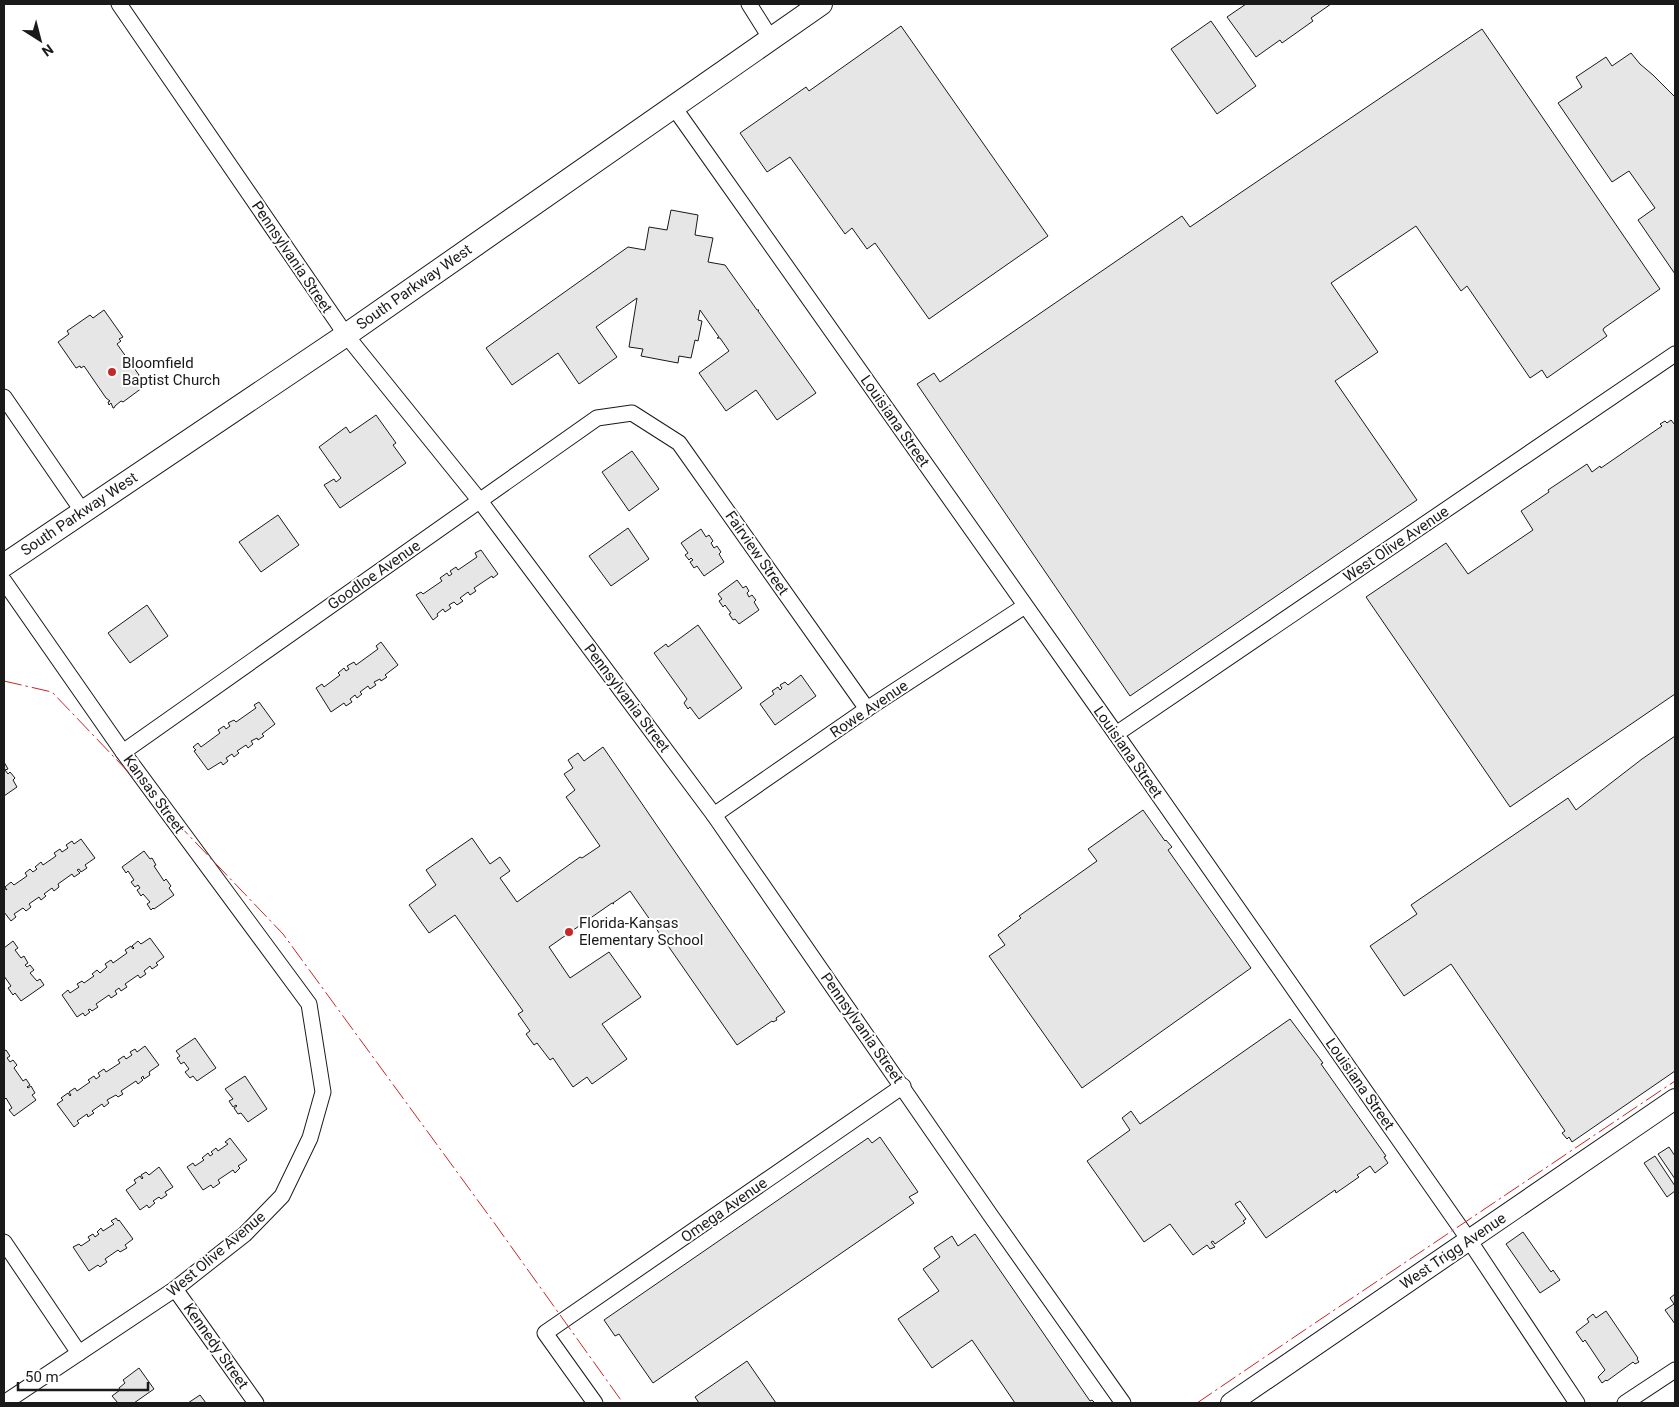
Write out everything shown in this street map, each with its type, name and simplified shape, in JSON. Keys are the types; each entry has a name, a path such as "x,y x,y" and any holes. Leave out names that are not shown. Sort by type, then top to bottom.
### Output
{"main road":[{"name":"South Parkway West","path":"4,565 346,335 821,4"}],"street":[{"name":"Pennsylvania Street","path":"119,4 346,335 480,501 714,815 1122,1403"},
{"path":"748,4 770,39"},
{"name":"Louisiana Street","path":"673,106 1116,734 1468,1240 1577,1403"},
{"name":"West Olive Avenue","path":"1116,734 1675,354"},
{"path":"4,397 83,512"},
{"name":"Goodloe Avenue","path":"122,752 598,418 632,413"},
{"name":"Fairview Street","path":"632,413 679,443 867,709"},
{"name":"Kansas Street","path":"4,582 122,752 308,1004"},
{"name":"Rowe Avenue","path":"714,815 867,709 1025,606"},
{"name":"West Olive Avenue","path":"4,1403 175,1289 245,1234 282,1196 310,1138 323,1092 308,1004"},
{"name":"Omega Avenue","path":"595,1403 545,1333 902,1086"},
{"name":"West Trigg Avenue","path":"1231,1403 1675,1099"},
{"path":"4,1242 79,1354"},
{"name":"Kennedy Street","path":"175,1289 256,1403"},
{"path":"1625,1403 1675,1370"}],"building":[{"path":"1246,4 1331,4 1311,18 1313,21 1282,43 1280,40 1256,57 1227,17"},
{"path":"1211,21 1256,86 1217,114 1171,49"},
{"path":"901,26 1048,236 929,319 875,243 867,249 852,228 845,234 790,157 767,172 740,133 806,87 809,91"},
{"path":"1482,29 1660,289 1604,328 1603,330 1607,336 1547,378 1542,370 1530,378 1467,286 1461,291 1416,226 1331,283 1378,352 1335,381 1417,500 1130,696 917,384 934,373 940,382 1182,216 1190,227"},
{"path":"1631,53 1675,97 1675,274 1638,220 1655,208 1629,171 1612,182 1558,103 1582,87 1576,77 1606,57 1612,66"},
{"path":"671,210 698,215 695,235 713,238 708,262 725,265 757,310 759,310 816,393 777,420 756,390 726,411 699,373 729,351 720,338 717,338 719,337 700,310 698,320 702,321 698,341 695,340 691,358 679,356 678,363 641,356 643,349 629,347 637,298 596,327 617,357 579,384 558,353 512,385 486,348 628,247 645,250 649,227 667,230"},
{"path":"104,310 123,337 119,339 121,341 117,344 139,375 140,380 142,378 144,381 142,382 146,385 123,402 121,401 114,408 111,403 109,405 108,402 110,401 84,366 76,368 58,342 69,334 67,331 90,315 93,318"},
{"path":"376,415 396,443 393,445 406,463 340,508 324,485 334,479 336,482 341,478 319,447 346,427 350,433"},
{"path":"1671,420 1675,425 1675,694 1510,807 1366,597 1446,543 1468,574 1533,530 1521,511 1549,492 1548,490 1587,464 1592,472 1600,466 1601,468 1662,426 1660,424"},
{"path":"632,451 659,489 629,511 602,472"},
{"path":"278,515 299,545 261,572 239,542"},
{"path":"628,528 649,559 611,586 589,556"},
{"path":"701,529 706,537 709,535 713,541 711,543 714,548 717,546 724,562 704,576 697,566 694,568 690,562 693,560 691,558 689,560 685,555 688,553 681,543"},
{"path":"481,550 498,574 474,588 476,591 470,595 468,592 460,598 463,601 457,605 454,602 449,605 451,608 445,612 443,609 433,620 416,595 421,592 423,594 442,581 440,578 447,573 449,576 452,574 450,571 456,567 458,570 477,557 475,553"},
{"path":"737,580 743,588 746,586 749,591 747,593 749,597 752,595 756,600 754,602 759,610 739,624 735,619 733,620 729,614 731,613 725,605 723,607 719,601 722,599 718,594"},
{"path":"147,605 168,636 130,663 108,633"},
{"path":"698,625 742,688 699,719 690,707 688,709 684,703 687,699 654,653 666,644 668,647"},
{"path":"381,642 398,665 385,675 387,677 381,681 380,679 374,682 376,685 370,689 368,686 360,692 362,694 357,698 355,695 350,699 352,702 346,706 344,703 331,712 316,688 322,684 324,687 340,675 338,673 344,668 346,671 349,669 347,666 354,662 356,665 378,649 376,646"},
{"path":"801,675 816,696 775,725 760,704 774,694 772,691 778,687 780,690 782,688 780,685 785,682 788,685"},
{"path":"259,702 275,724 262,734 264,736 258,740 257,738 251,741 253,744 248,748 246,745 237,751 239,753 234,757 232,754 226,758 228,761 223,765 221,762 208,770 193,747 198,743 201,747 220,733 218,730 224,726 226,729 230,726 228,723 234,720 236,722 256,708 254,705"},
{"path":"1675,736 1675,1071 1572,1142 1569,1137 1567,1139 1562,1133 1565,1131 1451,964 1404,996 1370,946 1417,914 1411,905 1568,798 1576,810"},
{"path":"603,747 785,1012 776,1018 777,1020 772,1021 737,1045 630,891 614,904 612,903 549,947 570,978 609,952 641,997 602,1024 627,1059 592,1084 587,1077 573,1087 553,1058 550,1060 537,1043 534,1045 526,1034 530,1031 518,1014 523,1011 455,915 429,933 409,905 436,885 426,870 472,838 490,864 500,857 510,871 500,878 517,902 580,857 582,858 600,846 566,797 575,790 564,774 573,768 568,760 578,753 584,761"},
{"path":"4,762 8,769 5,770 8,774 10,772 15,778 13,780 17,787 4,796"},
{"path":"1143,810 1165,841 1172,847 1168,850 1251,968 1082,1088 989,956 1005,945 998,935 1021,918 1019,916 1097,861 1088,849"},
{"path":"81,839 95,858 85,865 87,868 81,872 79,869 77,870 80,873 74,877 72,874 58,884 59,887 54,891 52,888 44,894 46,896 41,900 39,897 29,904 31,907 26,911 23,908 14,914 16,917 11,921 4,912 4,888 7,890 5,887 11,882 14,885 27,876 25,873 30,869 33,872 37,869 35,867 41,862 43,865 56,856 54,853 60,849 62,852 68,848 66,845 72,841 74,844"},
{"path":"144,851 150,859 152,858 156,865 154,866 164,881 166,879 171,886 169,888 174,895 151,910 147,904 150,902 143,894 141,896 137,890 140,888 138,885 135,887 131,882 134,880 128,871 126,873 122,867"},
{"path":"150,938 164,957 156,963 158,965 152,969 150,966 144,971 146,974 140,978 138,975 125,984 127,987 121,991 119,988 115,991 117,994 111,998 109,995 96,1004 98,1007 92,1011 88,1010 90,1012 85,1016 83,1013 77,1017 62,995 68,990 70,993 79,987 77,984 82,981 84,983 94,976 92,974 97,970 100,973 107,967 105,964 111,960 113,963 127,953 125,950 131,946 133,949 132,946 138,941 141,944"},
{"path":"13,941 18,948 15,950 21,958 24,956 28,963 25,965 27,967 30,965 34,970 30,973 37,981 40,979 44,985 21,1001 8,988 11,986 4,976 4,948"},
{"path":"1290,1019 1323,1063 1321,1064 1386,1156 1384,1157 1388,1163 1375,1173 1370,1166 1357,1175 1359,1177 1336,1193 1335,1190 1266,1238 1240,1201 1235,1204 1246,1219 1243,1221 1245,1223 1215,1244 1213,1241 1211,1242 1215,1247 1210,1249 1207,1245 1193,1255 1170,1224 1144,1242 1087,1161 1130,1130 1122,1118 1131,1111 1140,1124"},
{"path":"195,1038 216,1068 197,1081 193,1076 190,1078 185,1072 189,1069 184,1062 181,1064 177,1058 180,1056 176,1051"},
{"path":"145,1046 159,1065 149,1072 150,1075 144,1079 143,1076 141,1078 143,1080 138,1084 136,1081 121,1091 123,1094 118,1097 116,1095 107,1100 109,1103 104,1107 102,1104 92,1111 94,1113 88,1117 87,1114 77,1121 79,1123 74,1127 57,1104 63,1100 61,1098 68,1093 70,1096 69,1092 75,1088 77,1091 90,1082 88,1080 94,1076 96,1079 100,1076 98,1073 104,1069 106,1072 120,1063 118,1060 124,1056 126,1059 132,1055 130,1052 135,1049 137,1052"},
{"path":"6,1050 10,1056 7,1058 10,1062 13,1060 17,1065 14,1068 23,1081 26,1079 30,1085 27,1087 31,1086 35,1093 32,1095 36,1100 14,1116 9,1110 12,1108 6,1098 4,1100 4,1051"},
{"path":"245,1076 267,1109 248,1122 241,1113 238,1114 234,1108 236,1105 233,1107 229,1101 233,1099 225,1089"},
{"path":"880,1137 918,1192 909,1197 914,1203 653,1383 619,1334 615,1336 604,1320 868,1138 872,1143"},
{"path":"230,1138 247,1160 238,1166 240,1168 235,1173 233,1170 218,1180 220,1183 213,1188 211,1185 203,1190 187,1167 193,1163 195,1166 204,1160 202,1158 208,1153 210,1156 213,1154 211,1152 216,1148 218,1151 228,1144 225,1142"},
{"path":"1669,1147 1675,1156 1675,1179 1658,1154"},
{"path":"1655,1156 1675,1186 1675,1191 1667,1197 1644,1163"},
{"path":"159,1167 173,1187 165,1192 167,1195 153,1201 155,1203 149,1208 147,1205 140,1210 126,1190 136,1183 134,1180 140,1176 143,1178 141,1175 146,1172 149,1175"},
{"path":"116,1218 133,1239 125,1245 127,1248 120,1252 118,1250 105,1259 107,1262 89,1271 73,1247 79,1244 81,1246 90,1240 88,1237 93,1234 95,1237 99,1234 97,1232 101,1228 103,1231 114,1224 111,1221"},
{"path":"1523,1232 1551,1272 1553,1270 1560,1280 1540,1293 1506,1244"},
{"path":"975,1234 1093,1403 1015,1403 972,1340 932,1368 898,1319 939,1291 923,1269 940,1257 934,1248 952,1236 958,1246"},
{"path":"1675,1294 1675,1324 1665,1310 1674,1304 1670,1298"},
{"path":"1606,1311 1639,1362 1635,1364 1633,1362 1602,1383 1598,1377 1605,1370 1585,1340 1583,1342 1576,1332 1589,1322 1587,1319 1593,1314 1596,1318"},
{"path":"747,1361 776,1403 699,1403 695,1397"},
{"path":"139,1368 154,1389 134,1403 118,1403 112,1396 125,1383 123,1380"},
{"path":"200,1395 206,1403 188,1403"}],"power":[{"path":"4,681 52,692 283,934 623,1403"},
{"path":"1197,1403 1675,1081"}],"place":[{"name":"Bloomfield Baptist Church","path":"112,372"},
{"name":"Florida-Kansas Elementary School","path":"569,932"}]}
